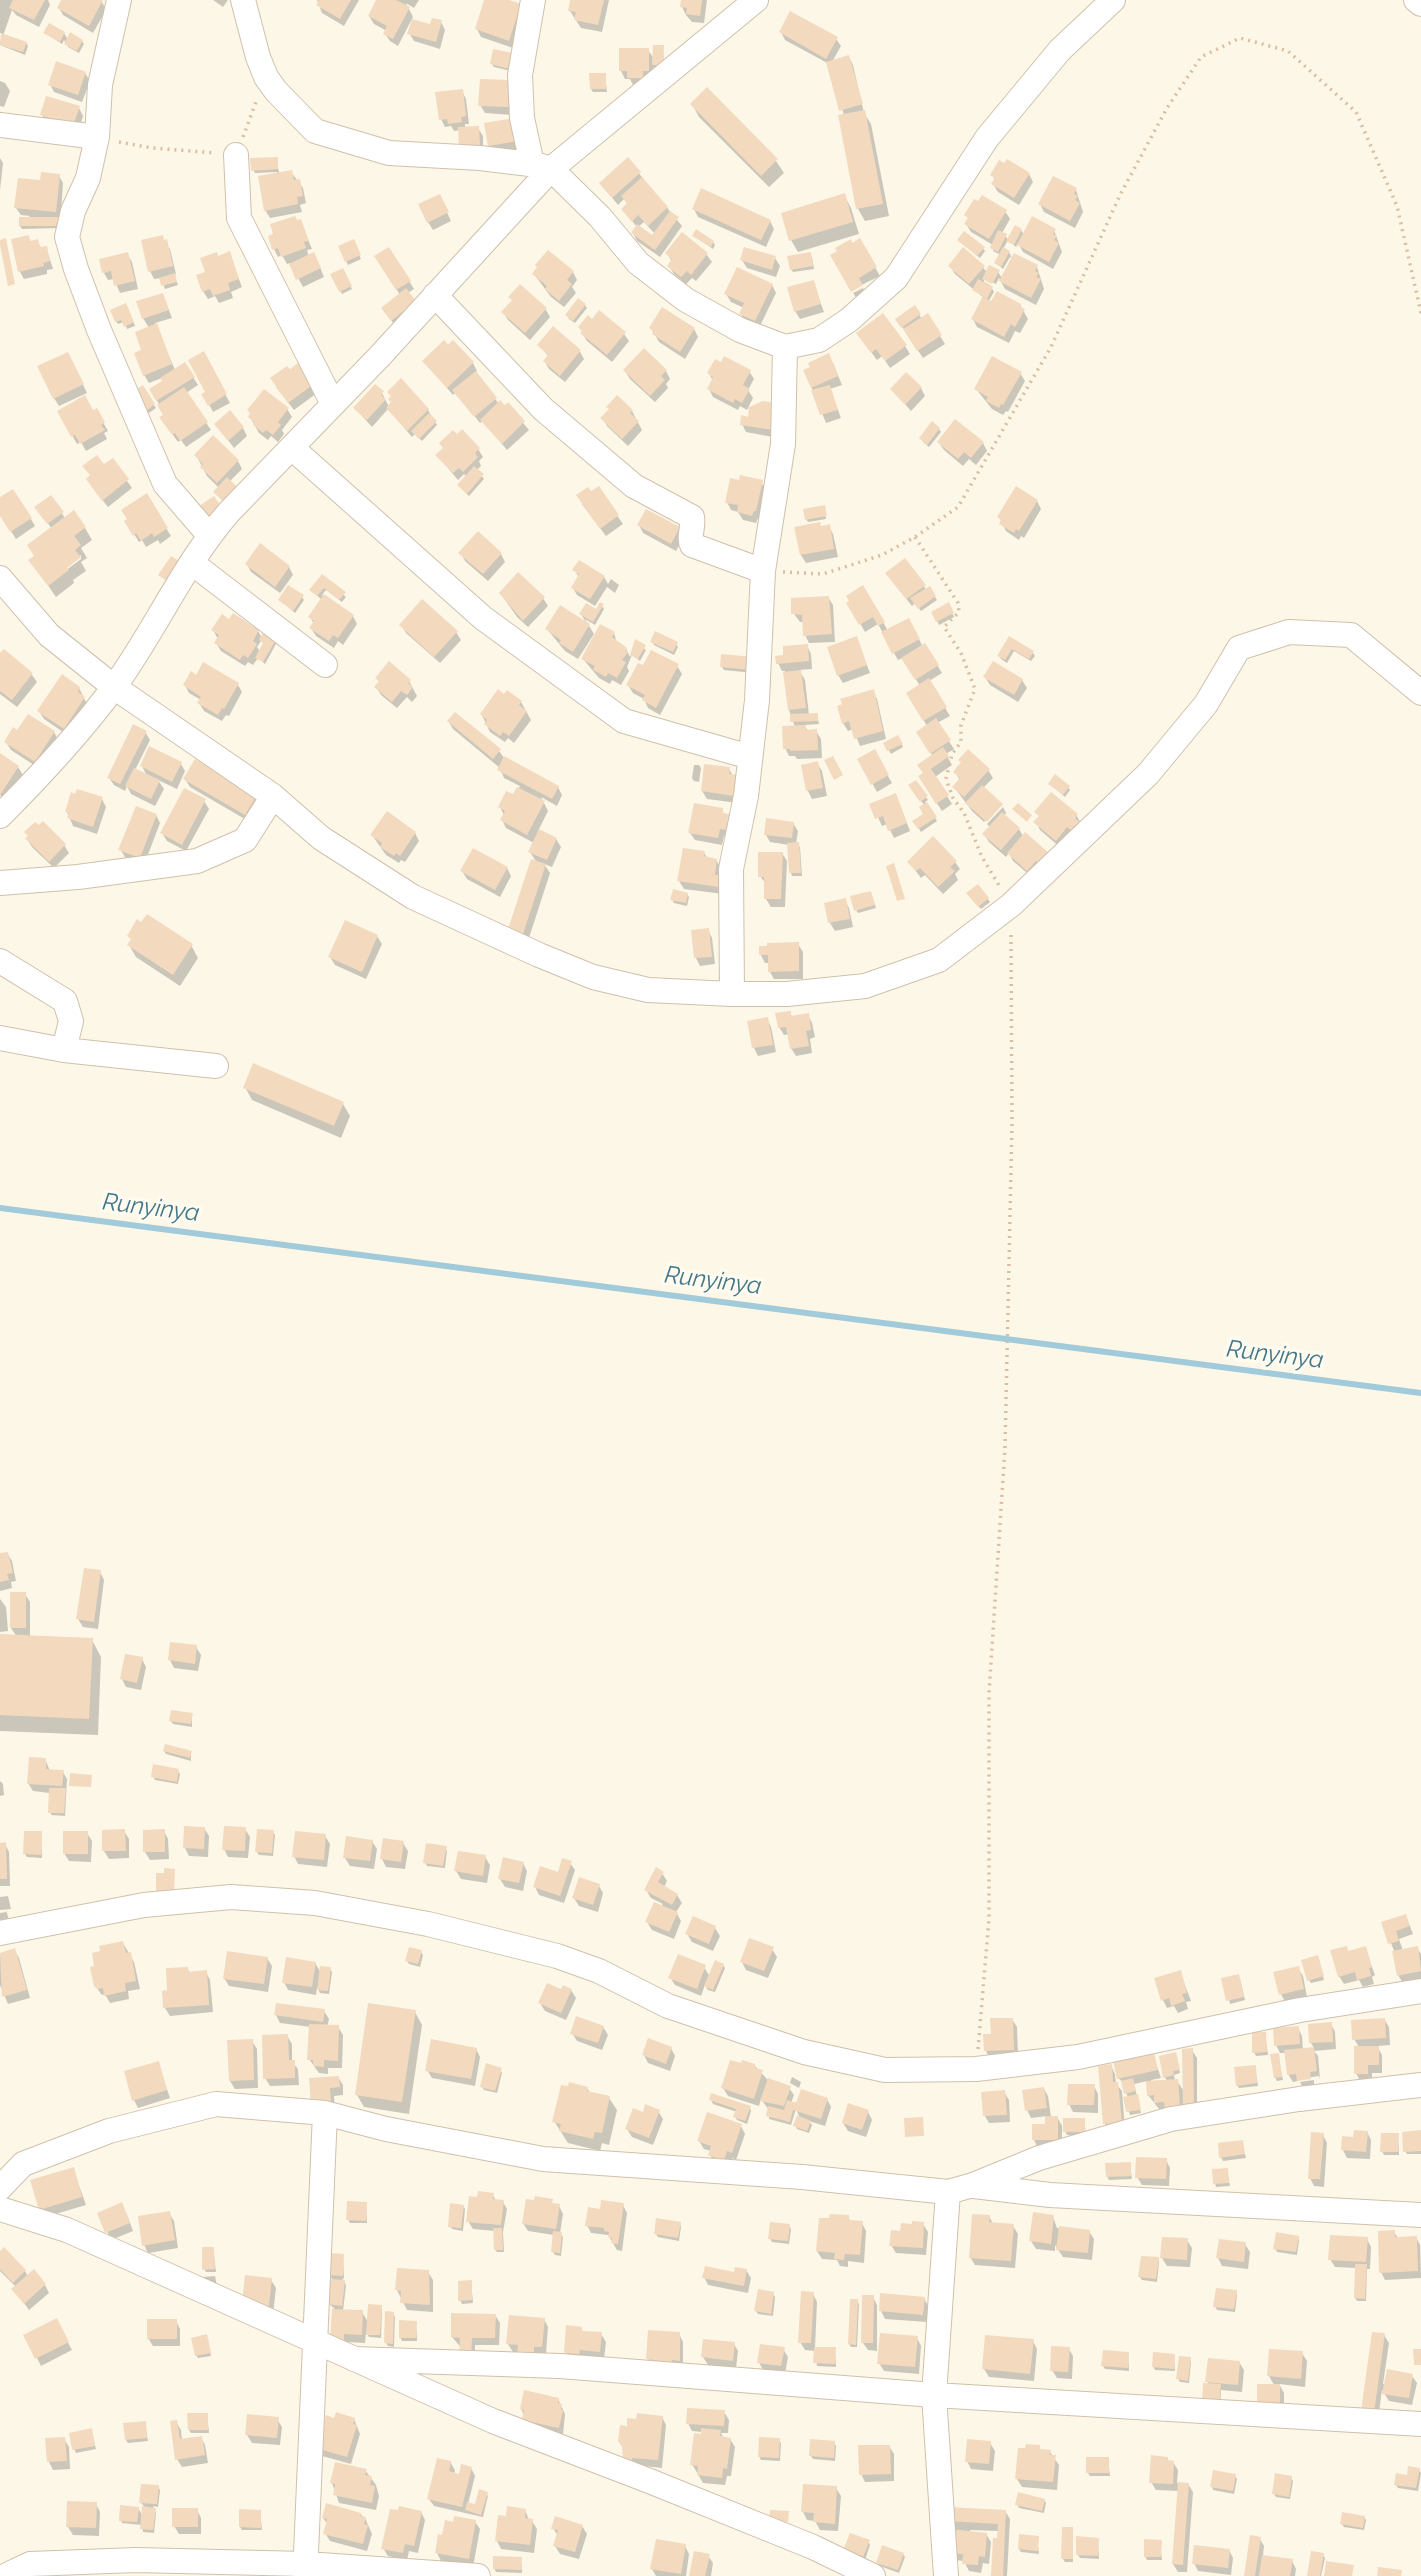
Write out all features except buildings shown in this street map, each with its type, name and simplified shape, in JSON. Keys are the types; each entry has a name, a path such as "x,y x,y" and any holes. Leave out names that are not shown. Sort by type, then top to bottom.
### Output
{"street":[{"path":"119,0 100,85 97,137 88,178 73,211 67,237 99,330 165,484 209,535"},
{"path":"243,0 266,77 315,131 389,153 481,158 542,166"},
{"path":"533,0 520,75 522,118 542,166 600,217 638,263 686,300 740,330 785,347 819,340 849,320 896,278 987,138 1060,50 1113,0"},
{"path":"0,816 33,783 114,687 209,535 435,295 542,166 756,0"},
{"path":"1416,0 1421,4"},
{"path":"0,125 97,137"},
{"path":"236,155 239,218 333,404"},
{"path":"435,295 543,409 634,486 692,517 692,545 763,571"},
{"path":"732,994 731,869 746,796 757,700 763,571 783,444 785,347"},
{"path":"292,447 483,618 624,720 750,757"},
{"path":"192,563 325,665"},
{"path":"0,578 49,635 114,687 273,796 321,838 413,897 539,956 593,977 648,990 732,994 787,993 865,986 939,960 1011,905 1148,774 1206,704 1239,648 1289,632 1352,635 1421,693"},
{"path":"0,883 78,877 197,861 245,841 273,796"},
{"path":"0,961 65,1001 71,1021 64,1050"},
{"path":"0,1038 64,1050 216,1066"},
{"path":"0,1933 144,1905 231,1897 315,1903 428,1924 557,1956 599,1971 668,2006 804,2052 885,2070 976,2069 1078,2057 1300,2010 1421,1991"},
{"path":"0,2188 23,2164 110,2131 216,2104 325,2113 386,2129 543,2159 802,2177 948,2192 973,2185 1039,2158 1171,2119 1299,2099 1421,2085"},
{"path":"305,2570 325,2113"},
{"path":"973,2185 1050,2195 1421,2215"},
{"path":"946,2576 934,2395 948,2192"},
{"path":"0,2209 67,2230 493,2421 813,2547 873,2576"},
{"path":"354,2359 560,2366 934,2395 1421,2424"},
{"path":"5,2576 30,2564 136,2560 478,2576"}],"path":[{"path":"763,571 823,574 883,555 958,507 1051,347 1120,195 1167,108 1201,57 1240,38 1288,51 1356,112 1398,206 1421,313"},
{"path":"97,137 152,148 236,155 266,77"},
{"path":"915,537 958,603 959,612 944,626 961,653 975,689 961,725 961,742 952,754 946,779 982,857 1011,905 1012,1124 1005,1448 989,1693 989,1919 976,2069"}],"waterway":[{"name":"Runyinya","path":"0,1208 1421,1393"}]}
